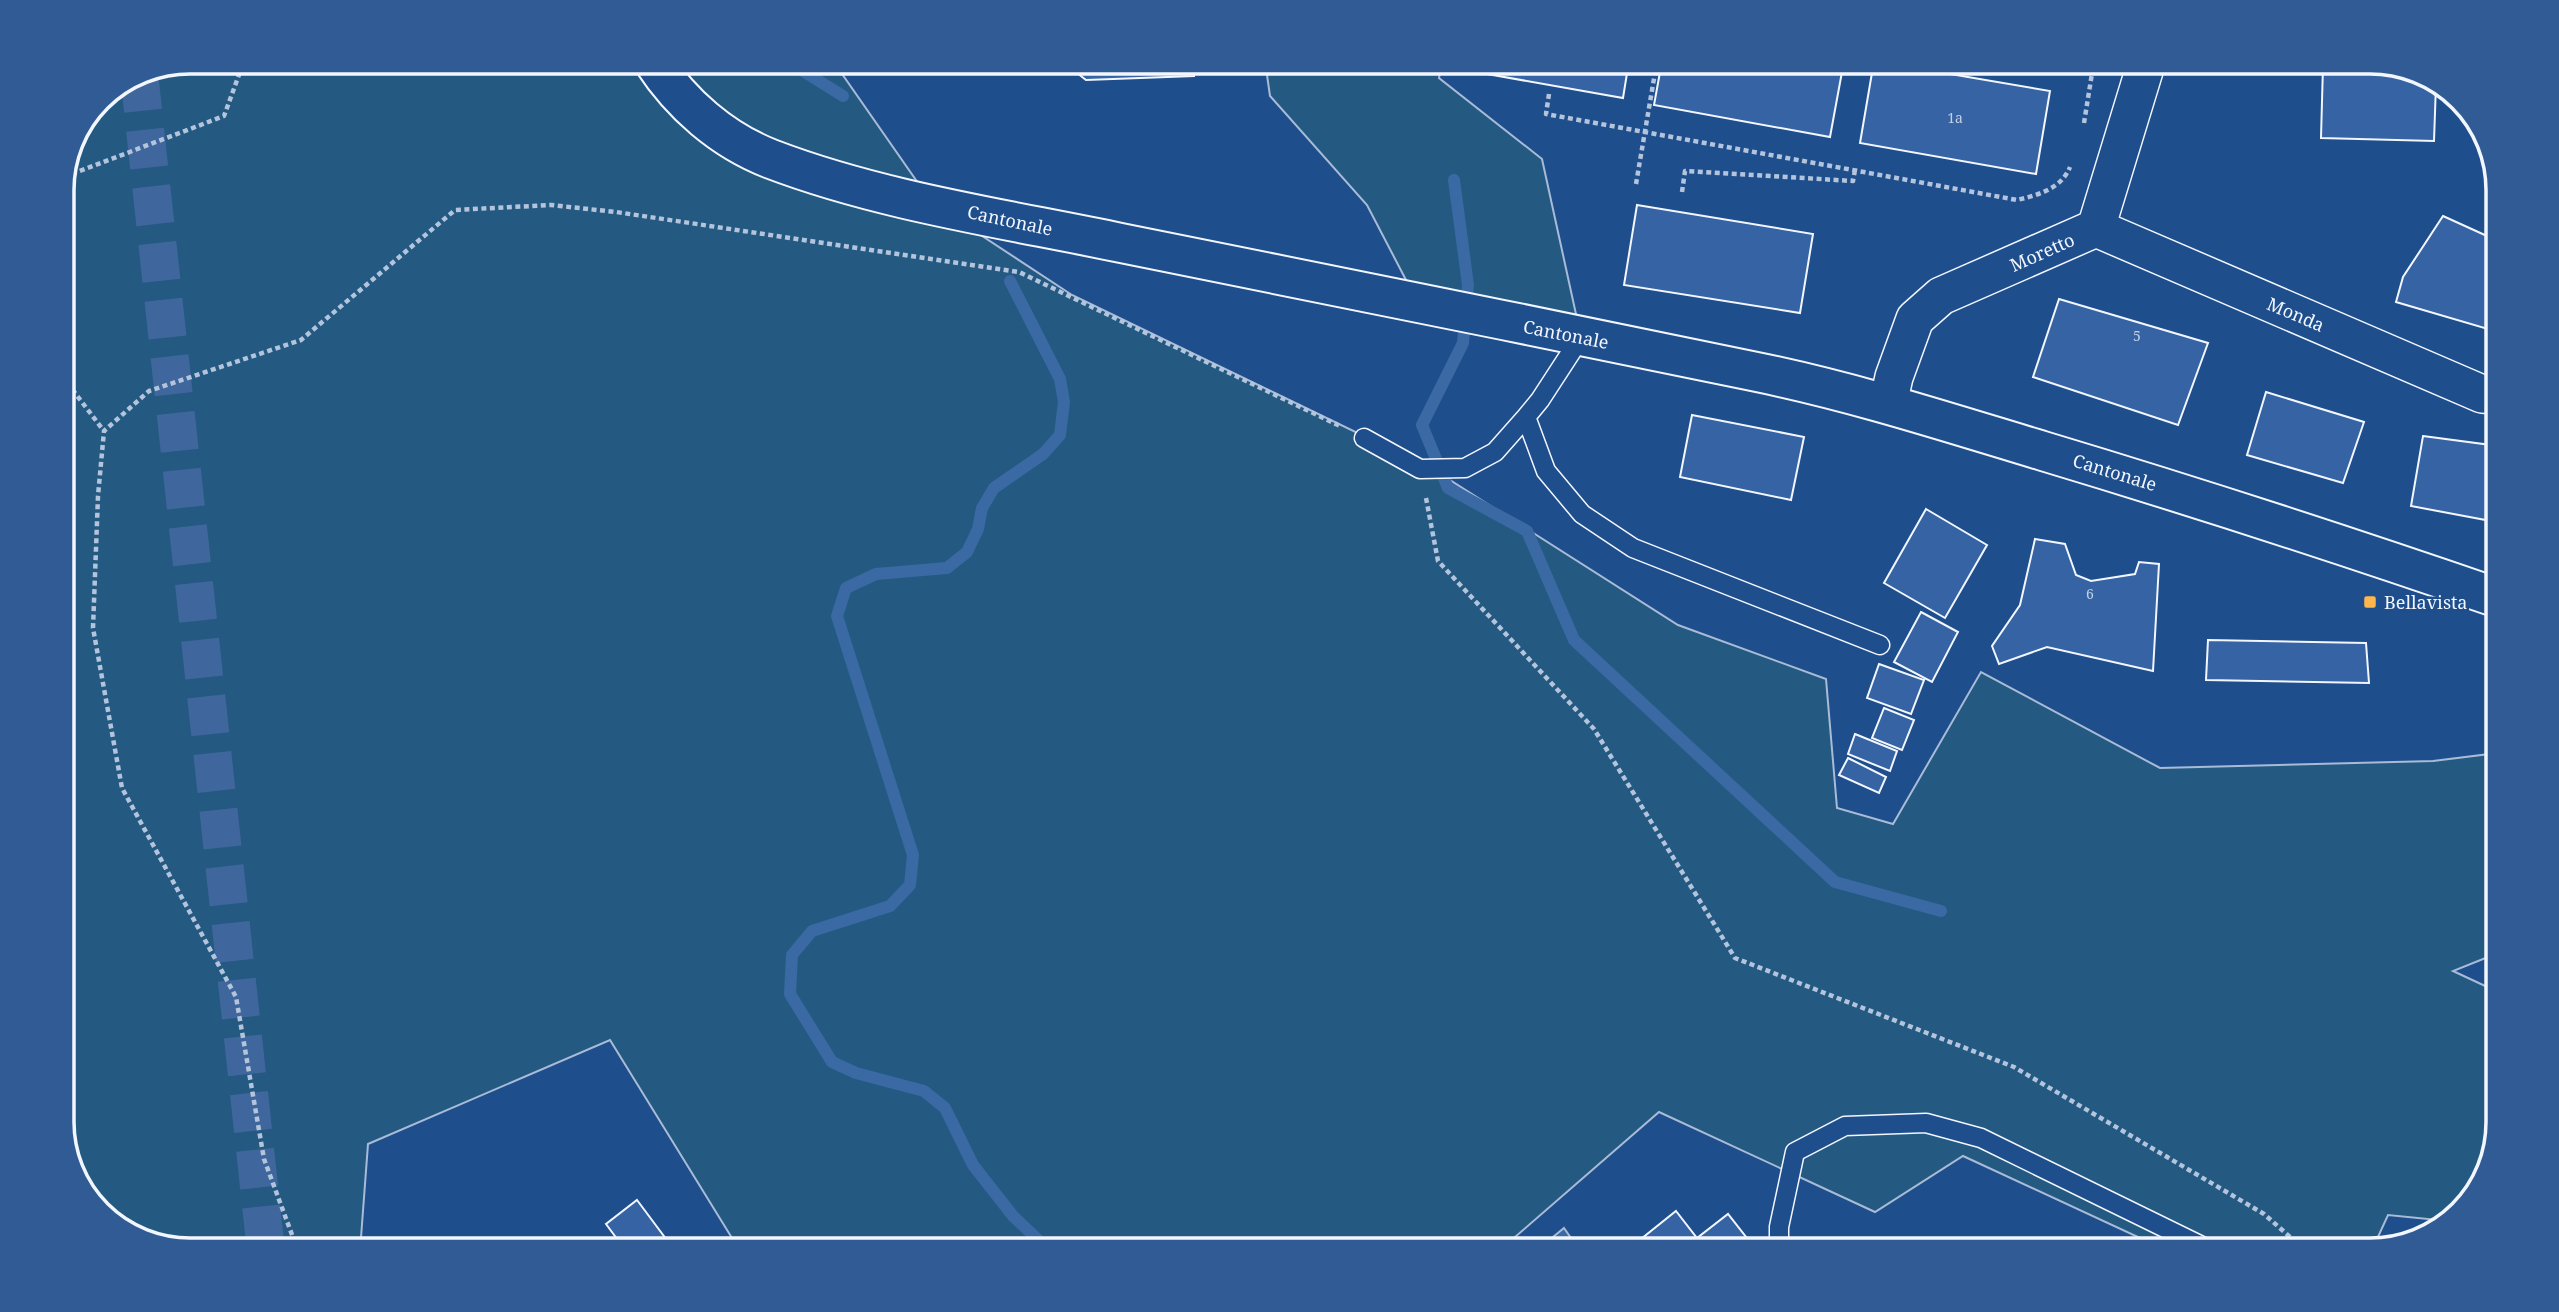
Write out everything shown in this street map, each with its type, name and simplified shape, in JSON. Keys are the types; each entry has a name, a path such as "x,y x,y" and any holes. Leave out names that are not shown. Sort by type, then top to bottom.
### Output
{"street":[{"name":"Cantonale","path":"662,74 672,90 713,127 765,157 833,180 932,203 1758,372 1888,404 2206,500 2485,594"},
{"name":"Moretto","path":"1888,404 1894,377 1915,320 1941,296 2096,228 2143,74"},
{"name":"Monda","path":"2096,228 2485,394"}],"lane":[{"path":"1364,438 1420,469 1465,468 1495,452 1526,417 1581,337"},
{"path":"1526,417 1546,471 1582,514 1633,548 1880,645"},
{"path":"1779,1238 1779,1227 1795,1152 1845,1126 1926,1124 1981,1138 2185,1238"}],"path":[{"path":"75,173 224,116 239,74"},
{"path":"1636,184 1655,74"},
{"path":"2083,130 2092,74"},
{"path":"1549,94 1546,114 2017,200 2046,193 2068,173 2072,163"},
{"path":"1682,192 1685,171 1853,181 1855,170"},
{"path":"293,1238 264,1159 236,997 122,788 93,628 98,496 104,431 149,390 301,340 455,210 551,205 630,214 1018,272 1364,438"},
{"path":"74,392 104,431"},
{"path":"1420,469 1438,561 1594,729 1735,958 2014,1067 2264,1214 2291,1238"}],"shaded area":[{"path":"842,74 932,203 1072,295 1434,470 1678,625 1826,679 1837,808 1893,824 1981,672 2160,768 2433,761 2486,755 2486,958 2453,971 2486,986 2486,1122 2482,1152 2461,1193 2440,1214 2432,1219 2388,1215 2377,1238 2140,1238 1963,1156 1875,1212 1659,1112 1514,1238 732,1238 610,1040 368,1144 361,1238 175,1238 160,1235 125,1219 102,1199 86,1174 76,1145 74,182 82,145 93,125 125,93 145,82 167,76"},
{"path":"1267,74 1440,74 1439,78 1542,159 1581,337 1419,305 1367,205 1270,96"},
{"path":"1564,1228 1571,1238 1552,1238"}],"building":[{"path":"1078,74 1194,74 1194,76 1086,80"},
{"path":"1487,74 1627,74 1623,98"},
{"path":"1660,74 1842,74 1830,137 1654,105"},
{"path":"1872,74 1950,74 2050,91 2036,174 1860,143"},
{"path":"2323,74 2384,74 2399,77 2436,94 2434,141 2321,138"},
{"path":"1637,205 1813,234 1800,313 1624,285"},
{"path":"2443,216 2485,235 2485,328 2396,302 2403,277"},
{"path":"2059,299 2208,343 2178,425 2033,377"},
{"path":"2266,392 2364,422 2343,483 2247,455"},
{"path":"1692,415 1804,437 1791,500 1680,477"},
{"path":"2423,436 2485,444 2485,520 2411,506"},
{"path":"1926,509 1987,545 1945,618 1884,583"},
{"path":"2035,539 2065,544 2076,575 2091,581 2135,574 2139,562 2159,564 2153,671 2047,647 1999,664 1992,646 2020,605"},
{"path":"1921,612 1958,632 1932,682 1894,662"},
{"path":"2208,640 2366,643 2369,683 2206,680"},
{"path":"1879,664 1924,680 1911,714 1867,698"},
{"path":"1884,708 1914,720 1902,750 1872,738"},
{"path":"1855,734 1897,751 1890,771 1848,754"},
{"path":"1848,758 1886,777 1879,793 1839,775"},
{"path":"637,1200 665,1238 616,1238 606,1224"},
{"path":"1676,1211 1697,1238 1642,1238"},
{"path":"1728,1214 1747,1238 1697,1238"}],"waterway":[{"path":"808,74 843,96"},
{"path":"1454,180 1468,285 1463,343 1422,425 1448,488 1527,531 1574,640 1835,882 1941,911"},
{"path":"1010,281 1060,379 1064,402 1060,435 1043,454 994,488 982,508 978,529 967,552 947,568 876,574 846,588 837,616 913,855 910,885 890,906 812,931 792,955 790,994 832,1062 856,1073 924,1091 945,1108 973,1165 1013,1216 1036,1238"}],"tunnel":[{"path":"140,85 265,1238"}],"place":[{"name":"Bellavista","path":"2370,602"}]}
